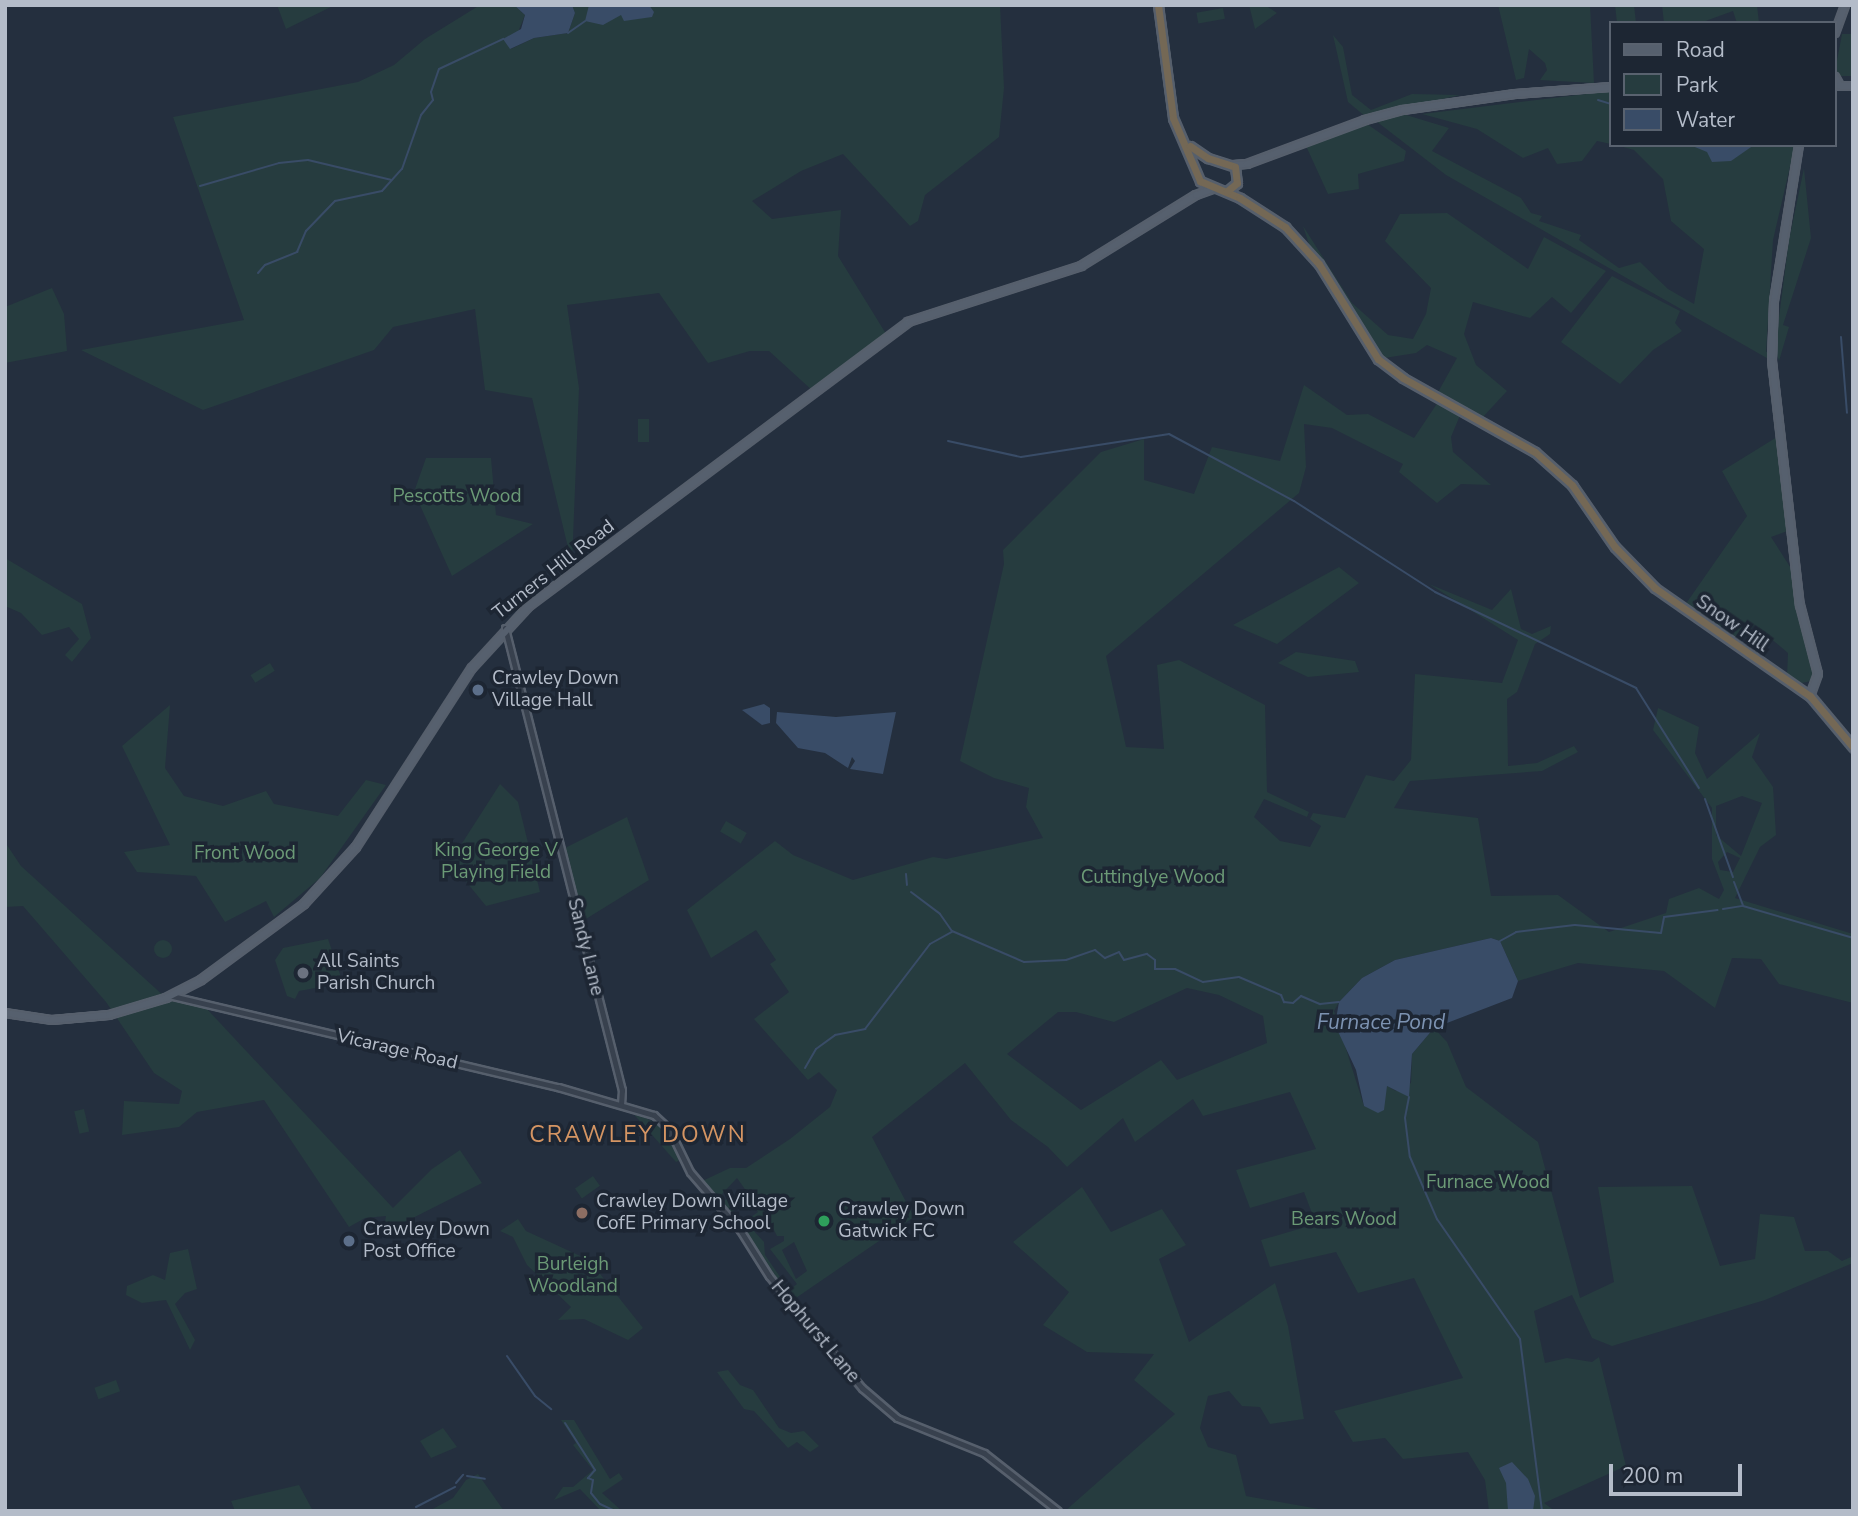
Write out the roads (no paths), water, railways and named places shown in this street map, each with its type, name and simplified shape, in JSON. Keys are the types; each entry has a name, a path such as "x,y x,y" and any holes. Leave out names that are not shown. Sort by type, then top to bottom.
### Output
{"highway":[{"path":"1158,5 1170,106 1197,169 1198,178 1215,188 1227,191 1238,180"},
{"path":"1186,143 1208,158 1233,165 1241,198"},
{"path":"1197,169 1208,158"},
{"name":"Snow Hill","path":"1227,191 1285,228 1313,256 1378,359 1403,378 1535,453 1572,485 1615,547 1655,587 1810,696 1853,747"}],"main road":[{"path":"1837,27 1845,5"},
{"path":"1837,81 1840,86"},
{"path":"1840,86 1853,86"},
{"path":"1837,91 1840,86"},
{"path":"1233,165 1247,164 1365,120 1466,99 1610,87"},
{"path":"1799,147 1774,301 1772,361 1800,605 1818,674 1810,696"},
{"path":"1238,180 1247,164"},
{"path":"1196,195 1198,178"},
{"name":"Turners Hill Road","path":"5,1013 77,1019 138,1007 169,997 238,954 319,889 356,847 472,668 505,628 908,322 1081,265 1180,209 1196,195 1215,188"}],"street":[{"name":"Sandy Lane","path":"505,628 622,1090 621,1103"},
{"name":"Vicarage Road","path":"169,997 621,1103"},
{"name":"Hophurst Lane","path":"621,1103 654,1115 669,1129 695,1179 862,1388 897,1418 984,1453 1058,1511"}],"water":[{"path":"514,5 572,5 575,13 568,33 534,38 510,49 503,39 521,29 525,15"},
{"path":"589,5 649,5 654,12 652,17 624,21 621,15 603,25 585,21"},
{"path":"1695,147 1751,147 1731,161 1712,162 1707,152"},
{"path":"764,704 770,708 770,723 762,725 742,710"},
{"path":"777,712 836,717 896,712 883,774 850,769 855,761 852,757 848,768 825,753 798,748 776,723"},
{"name":"Furnace Pond","path":"1491,938 1500,941 1518,981 1512,998 1434,1028 1412,1054 1409,1097 1387,1086 1384,1110 1378,1113 1364,1106 1356,1070 1335,1025 1339,1002 1362,978 1395,960"},
{"path":"1512,1462 1528,1479 1535,1496 1533,1511 1508,1511 1506,1483 1499,1468"}],"waterway":[{"path":"568,33 585,21"},
{"path":"258,273 265,265 297,252 306,231 335,201 382,191 402,169 421,115 433,100 431,92 439,69 503,39"},
{"path":"1598,100 1610,104"},
{"path":"200,186 279,163 308,160 391,180"},
{"path":"1841,337 1847,413"},
{"path":"948,441 1021,457 1169,434 1294,501 1435,592 1636,688 1699,788"},
{"path":"1705,799 1733,877"},
{"path":"906,874 907,885"},
{"path":"1734,882 1743,905"},
{"path":"911,892 940,914 952,931 1024,962 1066,960 1095,950 1105,958 1119,952 1124,960 1147,954 1155,960 1155,969 1175,969 1203,982 1239,977 1281,995 1284,1002 1293,1003 1301,996 1320,1004 1339,1002"},
{"path":"1723,909 1743,906 1853,938"},
{"path":"1500,941 1516,932 1575,925 1661,933 1664,917 1718,910"},
{"path":"805,1068 816,1049 835,1035 865,1029 930,944 952,932"},
{"path":"1409,1097 1405,1118 1410,1157 1437,1219 1520,1339 1542,1511"},
{"path":"507,1356 535,1396 551,1409"},
{"path":"565,1423 595,1470 588,1478 593,1480 591,1493 600,1504 615,1511"},
{"path":"456,1483 463,1475"},
{"path":"467,1476 485,1479"},
{"path":"416,1507 455,1487"}],"place":[{"name":"Crawley Down Village Hall","path":"478,690"},
{"name":"All Saints Parish Church","path":"303,973"},
{"name":"Crawley Down Village CofE Primary School","path":"582,1213"},
{"name":"Crawley Down Gatwick FC","path":"824,1221"},
{"name":"Crawley Down Post Office","path":"349,1241"}],"district":[{"name":"CRAWLEY DOWN","path":"638,1135"}],"park label":[{"name":"Pescotts Wood","path":"457,497"},
{"name":"Front Wood","path":"245,854"},
{"name":"King George V Playing Field","path":"496,862"},
{"name":"Cuttinglye Wood","path":"1153,878"},
{"name":"Furnace Wood","path":"1488,1183"},
{"name":"Bears Wood","path":"1344,1220"},
{"name":"Burleigh Woodland","path":"573,1276"}]}
